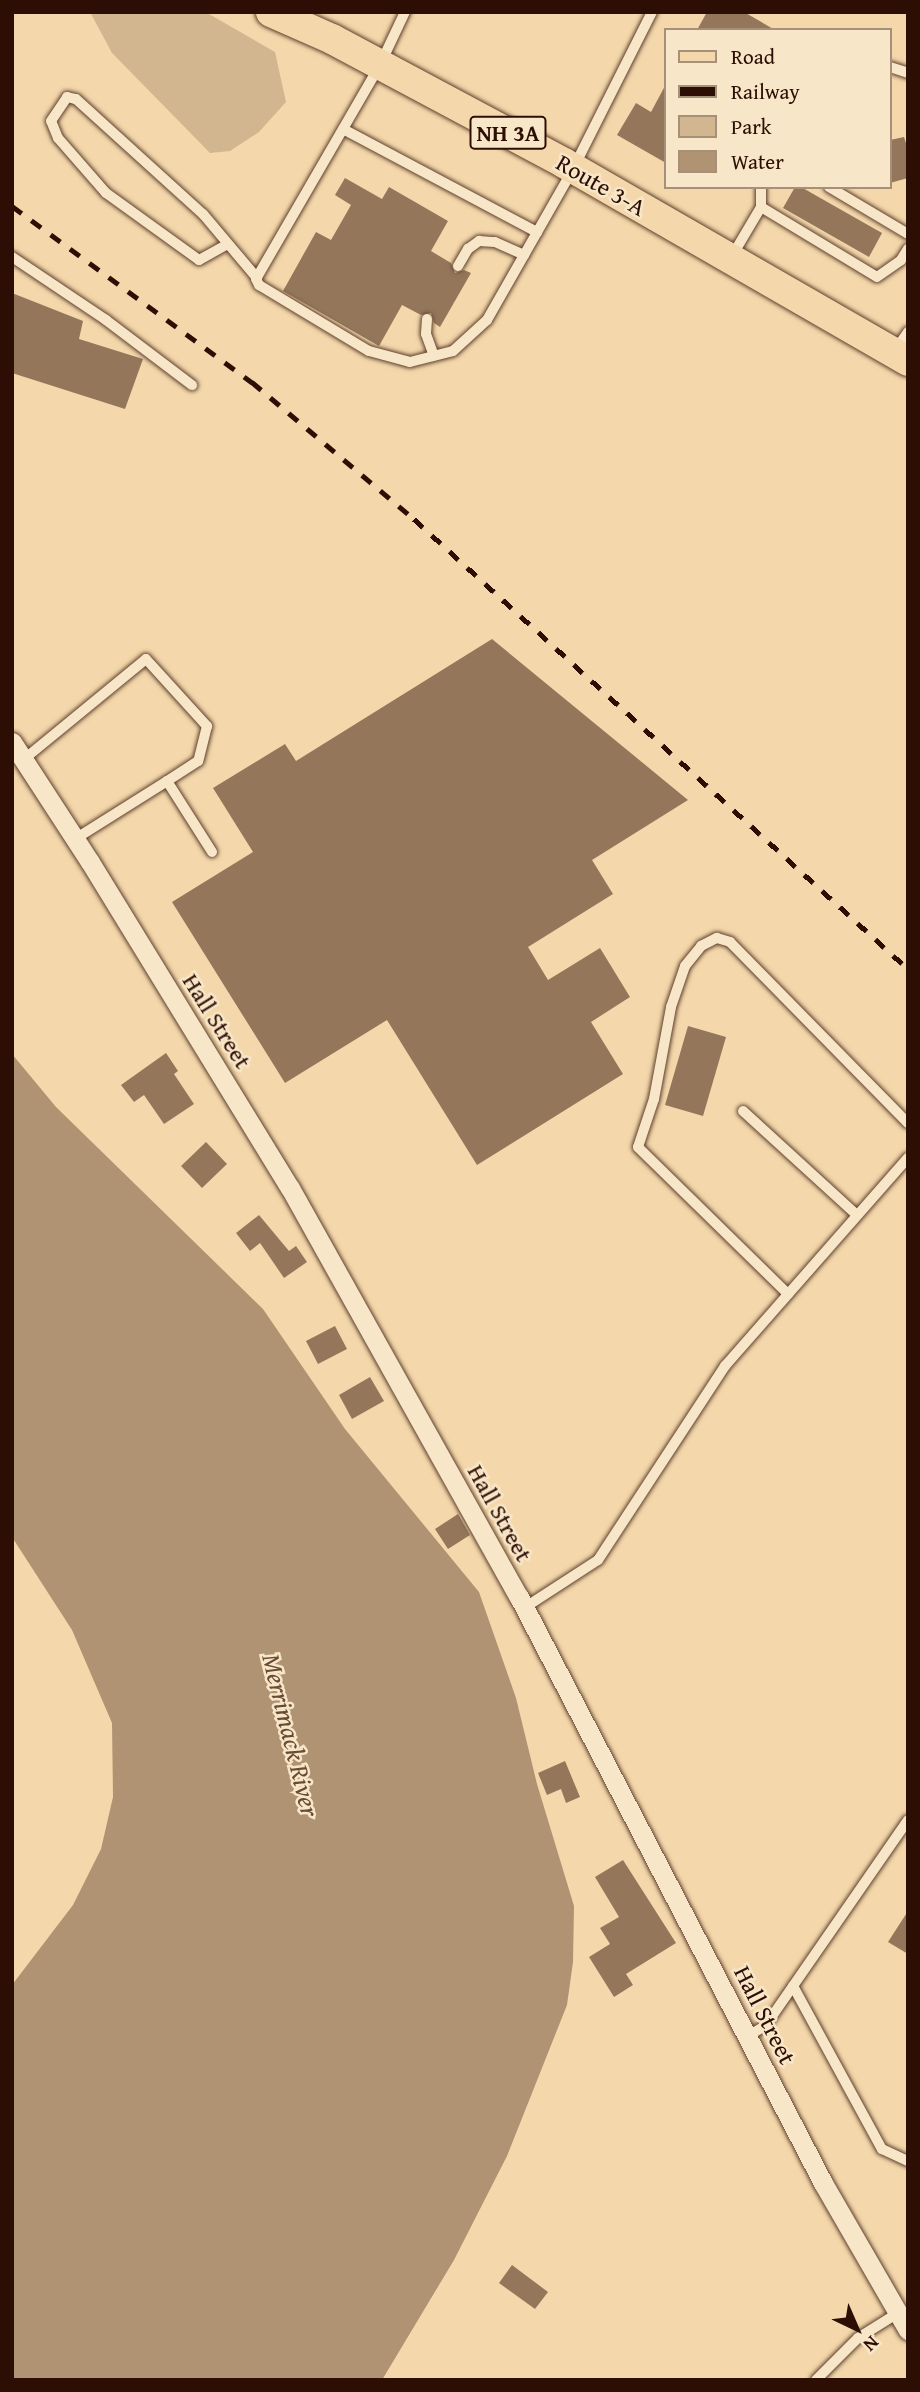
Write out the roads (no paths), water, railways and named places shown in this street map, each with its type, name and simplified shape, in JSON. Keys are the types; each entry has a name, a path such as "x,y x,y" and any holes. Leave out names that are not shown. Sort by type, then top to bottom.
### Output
{"main road":[{"name":"Route 3-A","path":"271,12 380,65 573,169 730,260 899,349"}],"street":[{"name":"Hall Street","path":"12,742 75,839 290,1188 524,1608 823,2183 903,2321"}],"lane":[{"path":"257,278 380,65 405,12"},
{"path":"226,245 199,260 106,193 58,138 51,121 67,97 76,99 203,214 226,245 257,278 259,285 369,351 410,362 453,351 487,320 573,169 652,12"},
{"path":"343,129 537,232"},
{"path":"730,260 761,206 761,189"},
{"path":"832,189 908,234"},
{"path":"761,206 877,277 901,260 908,249"},
{"path":"458,266 468,249 479,241 495,242 524,256"},
{"path":"12,257 106,320 192,385"},
{"path":"427,319 426,334 434,356"},
{"path":"23,760 146,659 207,726 198,761 75,839"},
{"path":"167,782 212,852"},
{"path":"788,1294 638,1147 654,1099 671,1007 685,966 701,946 717,938 730,942 908,1123"},
{"path":"743,1111 857,1215"},
{"path":"524,1608 598,1560 725,1366 908,1158"},
{"path":"748,2036 766,2025 908,1821"},
{"path":"793,1986 882,2149 908,2161"},
{"path":"816,2380 858,2338 903,2321"}],"water":[{"name":"Merrimack River","path":"12,1054 56,1107 263,1309 345,1429 479,1592 516,1698 537,1784 574,1906 573,1962 567,2005 507,2156 454,2260 382,2380 12,2380 12,1985 73,1905 101,1849 113,1797 112,1723 72,1630 12,1537"}],"railway":[{"path":"12,206 252,382 414,519 908,969"}]}
